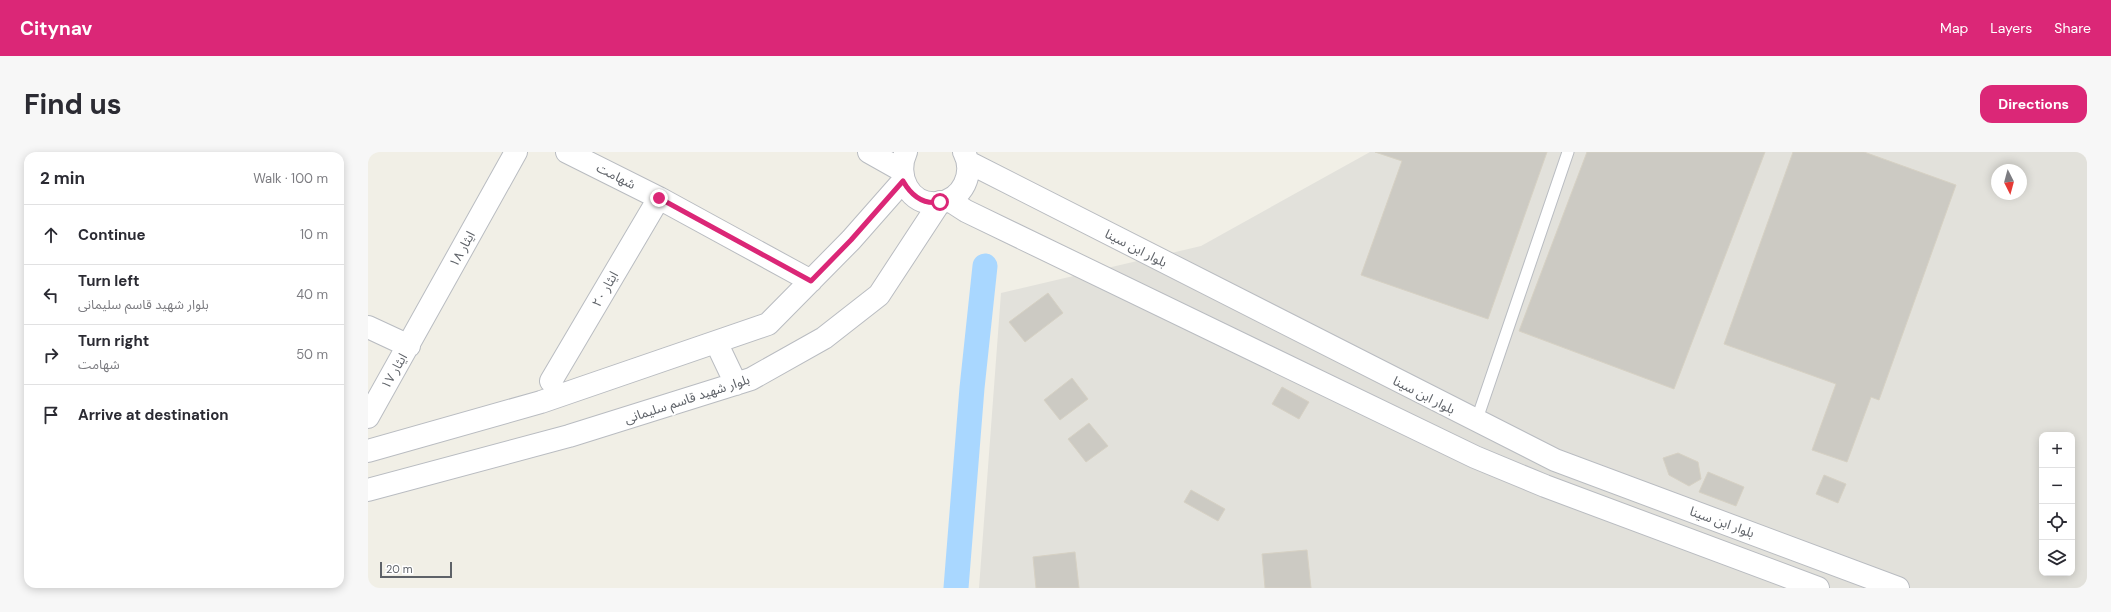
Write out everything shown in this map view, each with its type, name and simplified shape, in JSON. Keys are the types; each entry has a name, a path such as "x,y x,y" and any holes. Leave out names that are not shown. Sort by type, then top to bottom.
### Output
{"street":[{"name":"ایثار ۱۸","path":"409,346 516,152"},
{"name":"شهامت","path":"567,152 659,198 811,281"},
{"path":"869,152 903,168"},
{"name":"بلوار ابن سینا","path":"966,157 1476,422 1555,460 1898,588"},
{"name":"بلوار شهید قاسم سلیمانی","path":"368,490 569,436 751,379 824,338 879,295 944,201 958,194 965,184 969,174 966,157"},
{"path":"903,168 908,190 917,198 927,202 944,201 966,211 1475,457 1545,486 1818,588"},
{"path":"368,451 541,402 768,324 851,240 903,168"},
{"name":"ایثار ۲۰","path":"551,381 659,198"},
{"path":"368,327 409,346"},
{"path":"716,342 736,384"},
{"name":"ایثار ۱۷","path":"368,417 409,346"}],"lane":[{"path":"1476,422 1568,152"}],"shaded area":[{"path":"1370,152 2087,152 2087,588 979,588 1001,293 1201,246"}],"building":[{"path":"1375,152 1547,152 1488,319 1361,275 1402,161"},
{"path":"1587,152 1765,152 1674,389 1519,331"},
{"path":"1793,152 1864,152 1956,185 1879,400 1871,397 1847,462 1812,450 1836,384 1724,344"},
{"path":"1048,293 1063,313 1025,342 1009,322"},
{"path":"1072,378 1088,399 1060,420 1044,400"},
{"path":"1282,387 1309,402 1299,419 1272,404"},
{"path":"1089,423 1108,446 1086,462 1068,439"},
{"path":"1678,453 1698,462 1701,479 1689,486 1669,475 1663,458"},
{"path":"1708,472 1744,487 1736,506 1699,492"},
{"path":"1824,475 1846,484 1838,503 1816,494"},
{"path":"1191,490 1225,509 1218,521 1184,502"},
{"path":"1307,550 1311,588 1265,588 1262,554"},
{"path":"1075,552 1079,588 1036,588 1033,557"}],"waterway":[{"path":"956,588 972,388 985,266"}],"route":[{"path":"659,198 811,281 851,240 903,181 908,190 917,198 927,202 940,202"}]}
